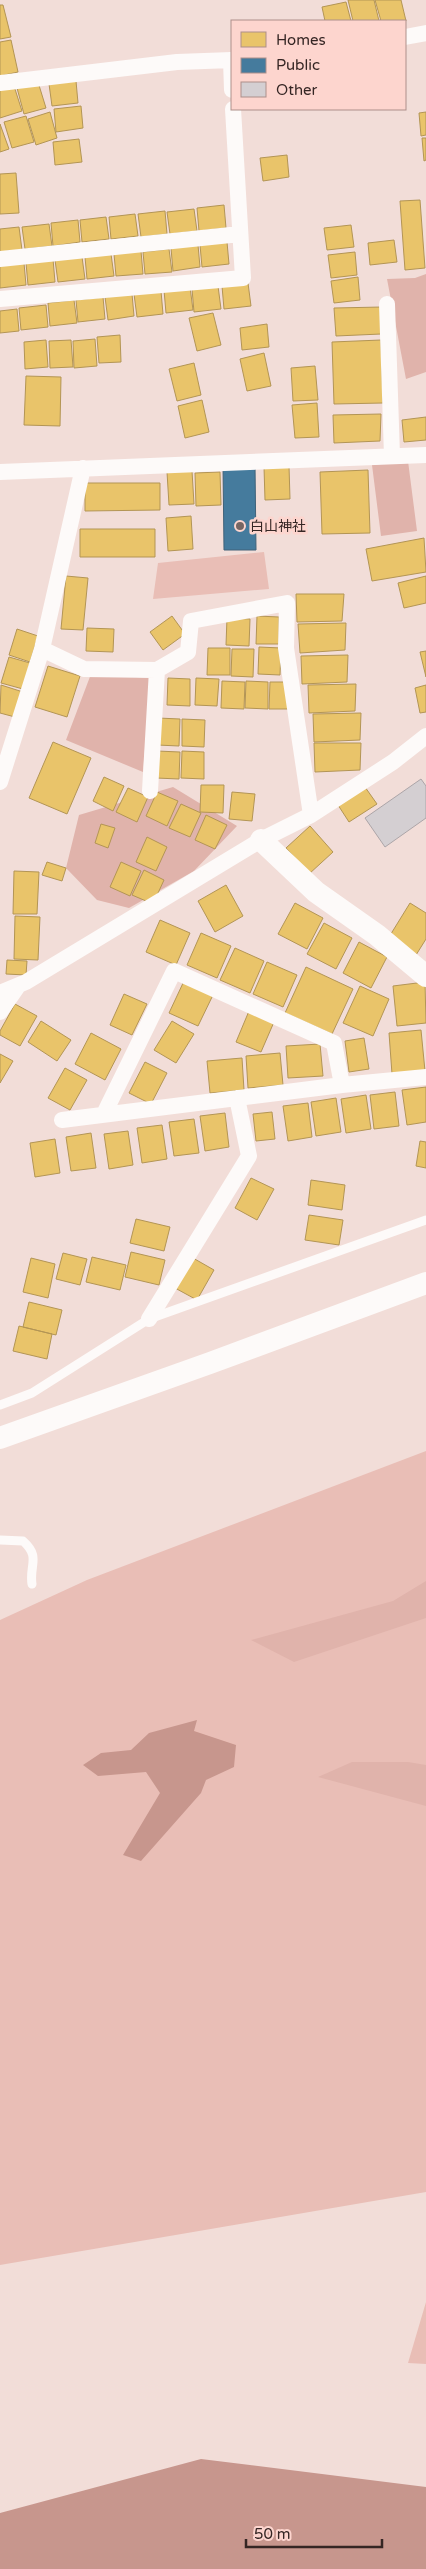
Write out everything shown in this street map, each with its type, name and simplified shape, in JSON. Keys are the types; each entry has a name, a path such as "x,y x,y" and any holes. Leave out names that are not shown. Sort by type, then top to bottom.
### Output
{"street":[{"path":"406,37 426,33"},
{"path":"0,84 177,62 231,60"},
{"path":"0,299 243,278 233,110"},
{"path":"0,259 240,234"},
{"path":"387,304 392,456"},
{"path":"0,472 426,455"},
{"path":"0,782 42,649 83,468"},
{"path":"42,649 84,669 156,670 188,652 191,621 287,603 286,648 311,815"},
{"path":"150,791 156,670"},
{"path":"0,993 18,986 261,840 311,815 425,739"},
{"path":"261,840 316,892 377,935 426,976"},
{"path":"104,1114 174,971 334,1043 342,1085"},
{"path":"0,1012 18,986"},
{"path":"62,1120 342,1085 426,1077"},
{"path":"149,1319 249,1156 237,1098"},
{"path":"0,1438 210,1364 426,1283"}],"lane":[{"path":"0,1404 32,1393 149,1319 426,1220"},
{"path":"0,1540 23,1541 31,1548 35,1562 31,1576 32,1584"}],"shaded area":[{"path":"426,274 426,372 406,379 387,279 415,278"},
{"path":"408,461 417,531 381,536 372,465"},
{"path":"264,552 269,589 153,599 158,563"},
{"path":"91,674 151,678 143,772 66,740"},
{"path":"173,787 237,826 194,871 129,908 97,900 66,868 79,815"},
{"path":"426,1451 426,2192 0,2265 0,1620 87,1580"},
{"path":"426,1581 426,1618 294,1662 251,1640 393,1601"},
{"path":"197,1720 194,1731 236,1745 234,1767 206,1780 201,1793 141,1861 123,1855 160,1793 146,1772 98,1776 83,1765 101,1753 131,1750 149,1733"},
{"path":"352,1762 408,1762 426,1765 426,1806 318,1777"},
{"path":"426,2302 426,2364 408,2363"},
{"path":"201,2459 426,2487 426,2569 0,2569 0,2513"}],"building: Homes":[{"path":"348,0 374,0 379,20 353,20"},
{"path":"375,0 401,0 406,20 381,20"},
{"path":"346,2 351,20 325,20 322,7"},
{"path":"0,5 3,5 11,37 0,39"},
{"path":"11,40 18,72 0,76 0,42"},
{"path":"76,81 78,103 52,106 49,84"},
{"path":"38,82 46,108 24,114 17,88"},
{"path":"14,86 22,111 0,118 0,90"},
{"path":"81,106 83,128 56,132 54,109"},
{"path":"50,112 57,138 36,145 28,119"},
{"path":"426,112 426,135 421,136 419,113"},
{"path":"26,116 34,142 12,148 4,122"},
{"path":"0,124 9,149 0,152"},
{"path":"422,138 426,138 426,160 424,161"},
{"path":"79,139 82,162 55,165 53,142"},
{"path":"287,155 289,177 263,181 260,158"},
{"path":"16,173 19,213 0,214 0,174"},
{"path":"420,200 425,268 405,270 400,201"},
{"path":"224,205 226,228 199,231 197,208"},
{"path":"194,209 197,231 170,234 167,212"},
{"path":"165,211 167,234 141,237 138,214"},
{"path":"135,214 138,236 111,239 109,217"},
{"path":"106,217 109,239 82,242 80,220"},
{"path":"78,220 80,242 53,246 51,223"},
{"path":"49,224 52,246 25,249 22,227"},
{"path":"351,225 354,247 327,250 324,228"},
{"path":"19,227 22,250 0,252 0,229"},
{"path":"394,240 397,262 370,265 368,243"},
{"path":"227,242 229,264 202,267 200,245"},
{"path":"198,245 200,267 173,271 171,248"},
{"path":"169,249 172,272 145,274 143,252"},
{"path":"141,251 143,274 116,276 114,254"},
{"path":"355,252 357,275 331,278 328,255"},
{"path":"111,254 114,276 87,279 85,257"},
{"path":"82,257 85,279 58,282 55,260"},
{"path":"53,259 55,282 28,285 26,263"},
{"path":"24,263 26,285 0,288 0,266"},
{"path":"358,277 360,300 334,303 331,281"},
{"path":"248,283 251,306 224,309 222,286"},
{"path":"218,286 221,309 194,312 192,289"},
{"path":"190,287 193,310 166,313 164,290"},
{"path":"161,291 163,314 137,317 134,294"},
{"path":"132,294 134,316 108,320 105,297"},
{"path":"103,297 105,319 78,322 76,300"},
{"path":"74,300 77,323 50,326 48,303"},
{"path":"46,305 48,327 21,330 19,308"},
{"path":"382,307 381,334 336,336 334,308"},
{"path":"17,309 19,331 0,333 0,311"},
{"path":"213,313 221,345 197,351 189,318"},
{"path":"267,324 269,347 242,350 240,328"},
{"path":"120,335 121,362 99,363 97,337"},
{"path":"95,339 97,366 74,368 73,341"},
{"path":"46,340 48,367 25,369 24,342"},
{"path":"71,340 73,367 50,368 49,341"},
{"path":"381,340 383,403 334,404 332,342"},
{"path":"264,353 271,386 247,391 240,359"},
{"path":"194,363 201,395 177,401 169,369"},
{"path":"315,366 318,400 293,401 291,368"},
{"path":"26,376 61,377 60,426 24,425"},
{"path":"202,400 209,432 185,438 178,406"},
{"path":"317,403 319,437 295,438 292,405"},
{"path":"381,414 380,441 334,443 333,415"},
{"path":"426,417 426,440 404,442 402,420"},
{"path":"289,466 290,499 265,500 264,467"},
{"path":"368,470 370,533 322,534 320,472"},
{"path":"192,471 194,504 169,505 167,472"},
{"path":"220,472 221,505 196,506 195,473"},
{"path":"85,483 160,483 160,510 85,511"},
{"path":"191,516 193,549 168,551 166,518"},
{"path":"80,529 155,529 155,557 80,557"},
{"path":"424,538 426,572 372,581 366,549"},
{"path":"66,576 88,578 83,630 61,629"},
{"path":"426,576 426,603 404,608 398,583"},
{"path":"296,594 344,594 342,621 297,622"},
{"path":"172,616 185,634 163,650 150,632"},
{"path":"257,616 279,617 279,644 256,644"},
{"path":"227,618 250,619 249,646 226,645"},
{"path":"346,623 345,650 300,653 298,624"},
{"path":"87,628 114,629 113,652 86,651"},
{"path":"17,629 38,636 30,662 9,655"},
{"path":"259,647 281,648 280,675 258,674"},
{"path":"208,648 230,648 230,675 207,675"},
{"path":"232,649 254,649 253,677 231,676"},
{"path":"426,651 426,677 420,652"},
{"path":"348,655 347,682 302,684 301,656"},
{"path":"9,657 30,663 23,689 1,683"},
{"path":"48,666 80,676 67,717 35,707"},
{"path":"168,678 190,679 190,706 167,705"},
{"path":"196,678 219,679 217,706 195,705"},
{"path":"222,681 245,682 244,709 221,708"},
{"path":"246,681 268,682 268,709 245,708"},
{"path":"270,682 286,682 291,709 269,709"},
{"path":"356,684 355,711 309,713 308,685"},
{"path":"1,685 23,692 15,717 0,713"},
{"path":"426,685 426,712 420,713 415,688"},
{"path":"361,713 360,740 314,742 313,714"},
{"path":"158,718 180,719 179,746 157,745"},
{"path":"182,719 205,720 204,747 182,746"},
{"path":"53,742 91,758 67,814 29,798"},
{"path":"314,743 361,743 360,770 315,772"},
{"path":"157,751 180,752 179,779 156,778"},
{"path":"182,751 204,752 204,779 181,778"},
{"path":"104,777 124,786 113,811 93,801"},
{"path":"201,785 224,785 223,813 200,812"},
{"path":"365,787 377,804 349,822 338,805"},
{"path":"128,788 148,797 137,822 116,812"},
{"path":"157,792 178,801 167,826 146,816"},
{"path":"232,792 255,794 252,821 229,819"},
{"path":"181,804 201,813 190,837 169,828"},
{"path":"206,815 227,825 215,849 195,840"},
{"path":"101,824 115,828 108,848 95,843"},
{"path":"310,826 333,852 309,874 286,848"},
{"path":"147,837 167,847 156,871 136,862"},
{"path":"47,862 66,868 62,881 42,875"},
{"path":"121,862 141,871 130,896 110,887"},
{"path":"144,870 164,880 153,904 132,895"},
{"path":"14,871 39,872 37,914 13,914"},
{"path":"226,885 243,916 215,932 198,901"},
{"path":"295,903 323,918 307,949 278,934"},
{"path":"410,903 426,913 426,939 416,955 389,937"},
{"path":"15,916 40,917 38,960 14,959"},
{"path":"160,920 190,933 176,965 146,952"},
{"path":"324,923 352,938 336,969 307,954"},
{"path":"201,933 231,946 217,978 187,965"},
{"path":"359,942 387,957 371,988 343,973"},
{"path":"235,948 264,961 250,993 220,980"},
{"path":"7,960 27,961 26,975 6,974"},
{"path":"267,962 297,975 283,1007 253,994"},
{"path":"306,967 353,989 332,1034 285,1013"},
{"path":"184,981 213,995 198,1026 169,1013"},
{"path":"425,982 426,1023 397,1026 393,986"},
{"path":"360,986 389,999 373,1036 343,1023"},
{"path":"124,994 147,1004 132,1035 110,1025"},
{"path":"15,1004 37,1016 20,1046 0,1035 0,1031"},
{"path":"249,1011 274,1022 261,1052 236,1042"},
{"path":"41,1021 71,1040 57,1061 28,1042"},
{"path":"172,1021 194,1034 176,1063 154,1050"},
{"path":"421,1030 425,1071 392,1074 389,1033"},
{"path":"91,1033 121,1049 105,1080 75,1064"},
{"path":"364,1038 369,1069 349,1072 345,1041"},
{"path":"320,1044 323,1076 288,1078 286,1046"},
{"path":"280,1053 283,1085 248,1088 246,1056"},
{"path":"0,1054 13,1061 0,1083"},
{"path":"242,1058 244,1090 210,1093 207,1061"},
{"path":"145,1062 167,1073 151,1104 129,1093"},
{"path":"65,1068 87,1080 70,1110 48,1098"},
{"path":"426,1087 426,1122 407,1125 402,1090"},
{"path":"395,1092 399,1126 374,1129 370,1095"},
{"path":"366,1095 371,1129 346,1133 341,1099"},
{"path":"336,1098 341,1132 316,1136 311,1102"},
{"path":"308,1103 312,1137 288,1141 283,1106"},
{"path":"272,1112 275,1139 256,1141 253,1114"},
{"path":"225,1113 229,1147 205,1151 200,1116"},
{"path":"194,1119 199,1153 174,1156 169,1122"},
{"path":"162,1125 167,1159 142,1163 137,1128"},
{"path":"128,1131 133,1165 109,1169 104,1134"},
{"path":"91,1133 96,1168 71,1171 66,1137"},
{"path":"55,1139 60,1173 35,1177 30,1143"},
{"path":"420,1141 426,1142 426,1168 416,1166"},
{"path":"251,1178 274,1189 257,1220 235,1208"},
{"path":"311,1180 345,1185 342,1210 308,1205"},
{"path":"309,1215 343,1220 339,1245 305,1240"},
{"path":"136,1219 170,1227 164,1251 130,1243"},
{"path":"131,1252 165,1260 159,1285 125,1277"},
{"path":"63,1253 87,1259 80,1285 56,1279"},
{"path":"92,1257 126,1265 120,1290 86,1282"},
{"path":"31,1258 55,1264 48,1298 23,1292"},
{"path":"193,1258 214,1270 197,1300 175,1288"},
{"path":"29,1302 62,1310 56,1335 23,1327"},
{"path":"19,1326 52,1334 47,1359 13,1351"}],"building: Public":[{"name":"白山神社","path":"255,465 256,550 224,550 223,466"}],"building: Other":[{"path":"421,779 426,786 426,818 385,847 365,818"}],"place":[{"name":"白山神社","path":"240,526"}]}
